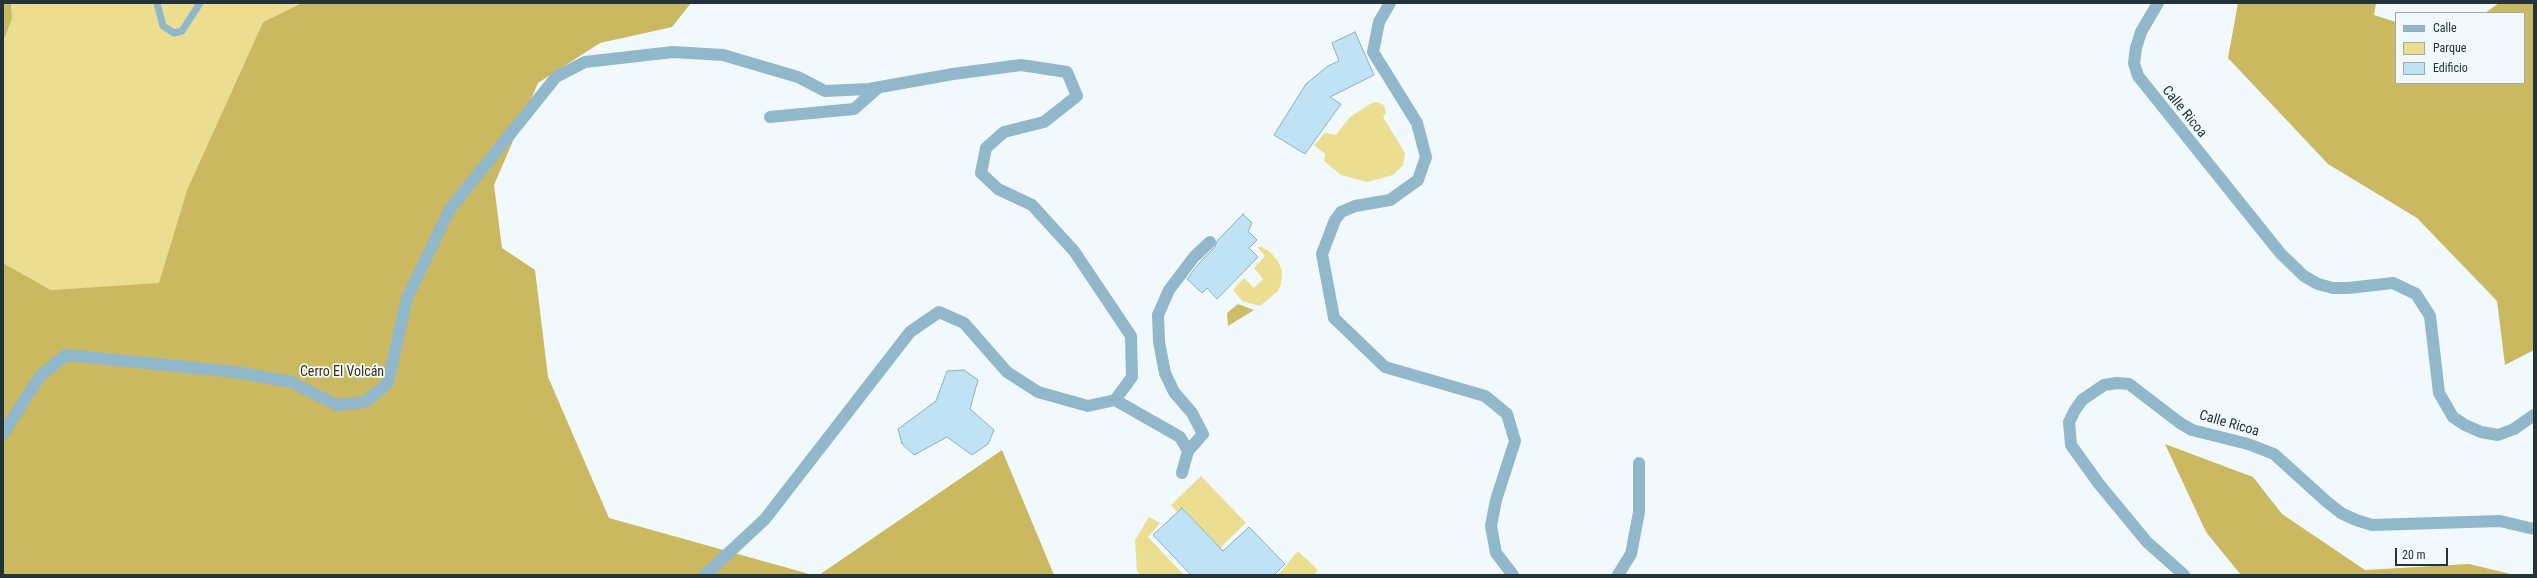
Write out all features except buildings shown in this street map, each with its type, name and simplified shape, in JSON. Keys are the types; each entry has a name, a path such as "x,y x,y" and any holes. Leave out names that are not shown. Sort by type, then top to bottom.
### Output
{"street":[{"path":"1390,3 1379,22 1374,52 1417,123 1426,157 1418,180 1390,200 1355,206 1341,212 1335,220 1322,254 1334,318 1385,367 1485,396 1507,414 1515,441 1496,500 1491,526 1496,553 1513,575"},
{"name":"Calle Ricoa","path":"2158,3 2141,32 2138,42 2134,63 2138,76 2281,254 2304,276 2318,284 2333,288 2348,288 2393,283 2416,294 2430,316 2439,393 2453,417 2465,425 2481,432 2498,435 2514,429 2534,415"},
{"path":"3,434 40,376 66,355 234,372 291,382 337,405 365,402 388,382 407,298 450,209 556,77 585,62 673,52 723,55 798,77 825,91 879,87 1021,65 1067,72 1077,96 1044,122 1004,132 986,148 982,173 998,189 1032,205 1069,245 1131,336 1132,377 1115,400 1088,406 1038,392 1007,372 964,323 939,312 910,332 765,519 705,575"},
{"path":"770,117 854,109 879,87"},
{"path":"1182,473 1188,451 1203,434 1192,413 1174,392 1166,373 1159,342 1158,315 1169,290 1194,257 1210,242"},
{"name":"Calle Ricoa","path":"2184,575 2147,542 2098,484 2071,445 2069,422 2075,410 2082,400 2104,385 2117,383 2130,384 2180,423 2192,430 2248,444 2274,454 2327,502 2356,520 2372,525 2500,521 2534,530"},
{"path":"1115,400 1180,437 1188,451"},
{"path":"1618,575 1631,554 1634,540 1639,512 1640,463"}],"lane":[{"path":"157,3 163,26 174,33 182,31 200,3"}],"green space":[{"path":"3,3 11,3 12,19 3,42"},
{"path":"11,3 302,3 263,22 187,190 159,284 51,290 3,263 3,42 12,19"},
{"name":"Cerro El Volcán","path":"302,3 691,3 672,27 600,43 538,83 494,185 502,248 535,270 548,377 609,518 813,575 3,575 3,263 51,290 159,283 187,190 263,22"},
{"path":"2238,3 2376,3 2374,15 2395,22 2395,84 2525,84 2525,12 2486,12 2499,3 2534,3 2534,350 2505,365 2497,301 2417,218 2328,164 2228,58"},
{"path":"1376,102 1384,105 1386,113 1383,117 1405,153 1403,165 1393,175 1367,182 1341,175 1324,161 1325,154 1314,145 1325,133 1336,135 1350,117 1370,104"},
{"path":"1257,247 1262,247 1270,252 1278,261 1282,271 1281,285 1278,291 1260,306 1242,301 1233,290 1244,278 1254,288 1263,279 1254,268 1265,256"},
{"path":"2165,444 2253,477 2282,514 2365,570 2469,564 2515,575 2241,575 2206,532"},
{"path":"1002,450 1054,575 819,575"},
{"path":"1201,476 1246,523 1220,548 1183,508 1178,513 1171,505"},
{"path":"1149,517 1160,523 1148,537 1184,575 1140,575 1137,571 1135,540"},
{"path":"1298,551 1318,570 1314,575 1278,575"}],"shaded area":[{"path":"1238,304 1254,310 1228,326 1227,313"}]}
